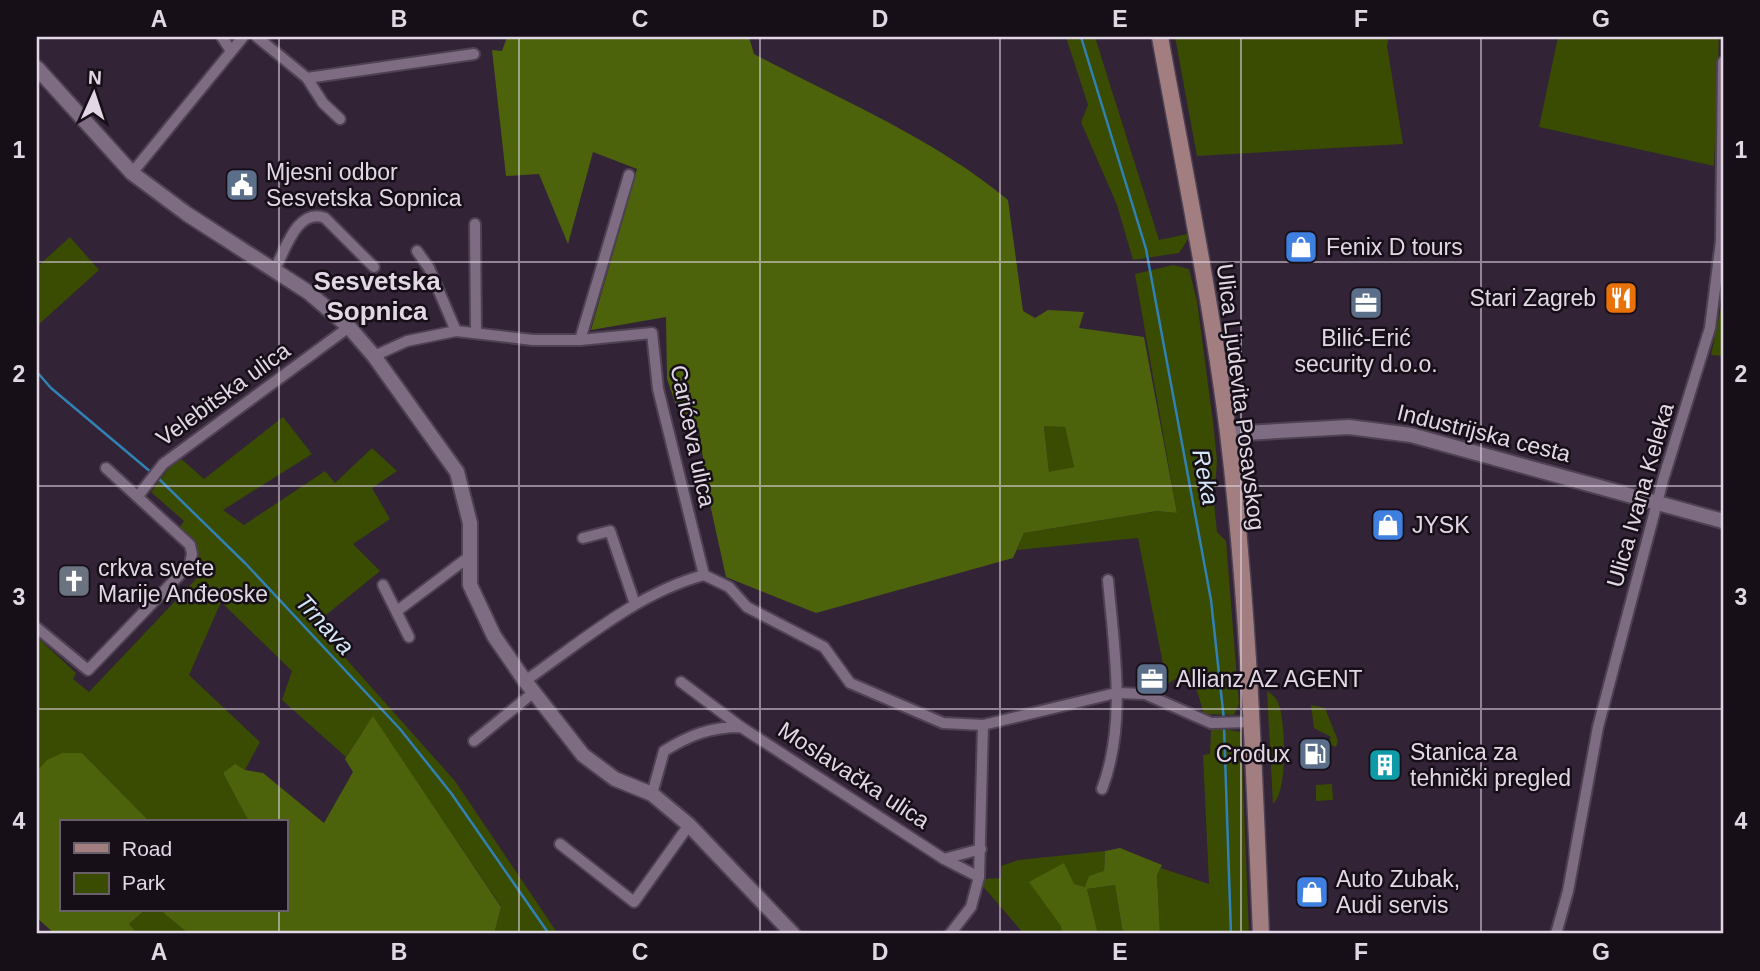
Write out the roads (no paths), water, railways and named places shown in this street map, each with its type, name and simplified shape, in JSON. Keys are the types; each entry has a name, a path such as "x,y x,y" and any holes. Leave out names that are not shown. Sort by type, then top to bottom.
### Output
{"main road":[{"name":"Ulica Ljudevita Posavskog","path":"1160,37 1200,254 1228,434 1261,934"}],"street":[{"path":"222,37 231,51"},
{"path":"132,173 243,37"},
{"path":"257,37 307,78 323,103 340,119"},
{"path":"307,78 474,54"},
{"name":"Ulica Ivana Keleka","path":"1556,934 1568,891 1592,752 1657,503 1710,328 1718,279 1722,223 1723,62"},
{"path":"37,68 132,173 187,214 326,305 349,327 374,356 457,472 470,523 470,585 494,636 529,687 583,755 597,768 652,794 689,825 793,934"},
{"path":"580,340 629,175"},
{"path":"274,271 298,227 306,217 315,214 325,218 374,267"},
{"path":"475,224 476,331"},
{"path":"417,251 429,268 456,331"},
{"name":"Velebitska ulica","path":"138,496 158,470 349,327"},
{"name":"Carićeva ulica","path":"374,356 407,341 456,331 476,331 533,340 580,340 652,333 657,389 704,575"},
{"name":"Industrijska cesta","path":"1228,434 1349,427 1401,433 1723,521"},
{"path":"37,628 88,670 190,564 190,545 106,468"},
{"path":"583,538 610,531 635,604"},
{"path":"397,611 470,556"},
{"path":"474,741 529,687 635,604 682,581 704,575 729,587 747,607 824,647 850,682 943,723 983,725 1116,693 1145,694 1211,723 1245,722"},
{"path":"1102,789 1114,759 1116,693 1108,580"},
{"path":"383,585 409,637"},
{"name":"Moslavačka ulica","path":"681,682 741,727 944,859 979,877"},
{"path":"950,934 971,907 979,877 983,725"},
{"name":"Moslavačka ulica","path":"652,794 664,751 692,733 722,727 741,727"},
{"path":"560,844 634,902 689,825"},
{"name":"Moslavačka ulica","path":"944,859 981,849"}],"waterway":[{"name":"Reka","path":"1081,37 1146,249 1211,600 1224,720"},
{"name":"Trnava","path":"37,372 51,388 152,473"},
{"name":"Trnava","path":"158,478 246,564 400,729 451,793 549,934"},
{"name":"Reka","path":"1224,727 1231,934"}],"place":[{"name":"Mjesni odbor Sesvetska Sopnica","path":"242,185"},
{"name":"Fenix D tours","path":"1301,247"},
{"name":"Stari Zagreb","path":"1621,298"},
{"name":"Bilić-Erić security d.o.o.","path":"1366,303"},
{"name":"JYSK","path":"1388,525"},
{"name":"crkva svete Marije Anđeoske","path":"74,581"},
{"name":"Allianz AZ AGENT","path":"1152,679"},
{"name":"Crodux","path":"1315,754"},
{"name":"Stanica za tehnički pregled","path":"1385,765"},
{"name":"Auto Zubak, Audi servis","path":"1312,892"}],"district":[{"name":"Sesvetska Sopnica","path":"377,296"}]}
